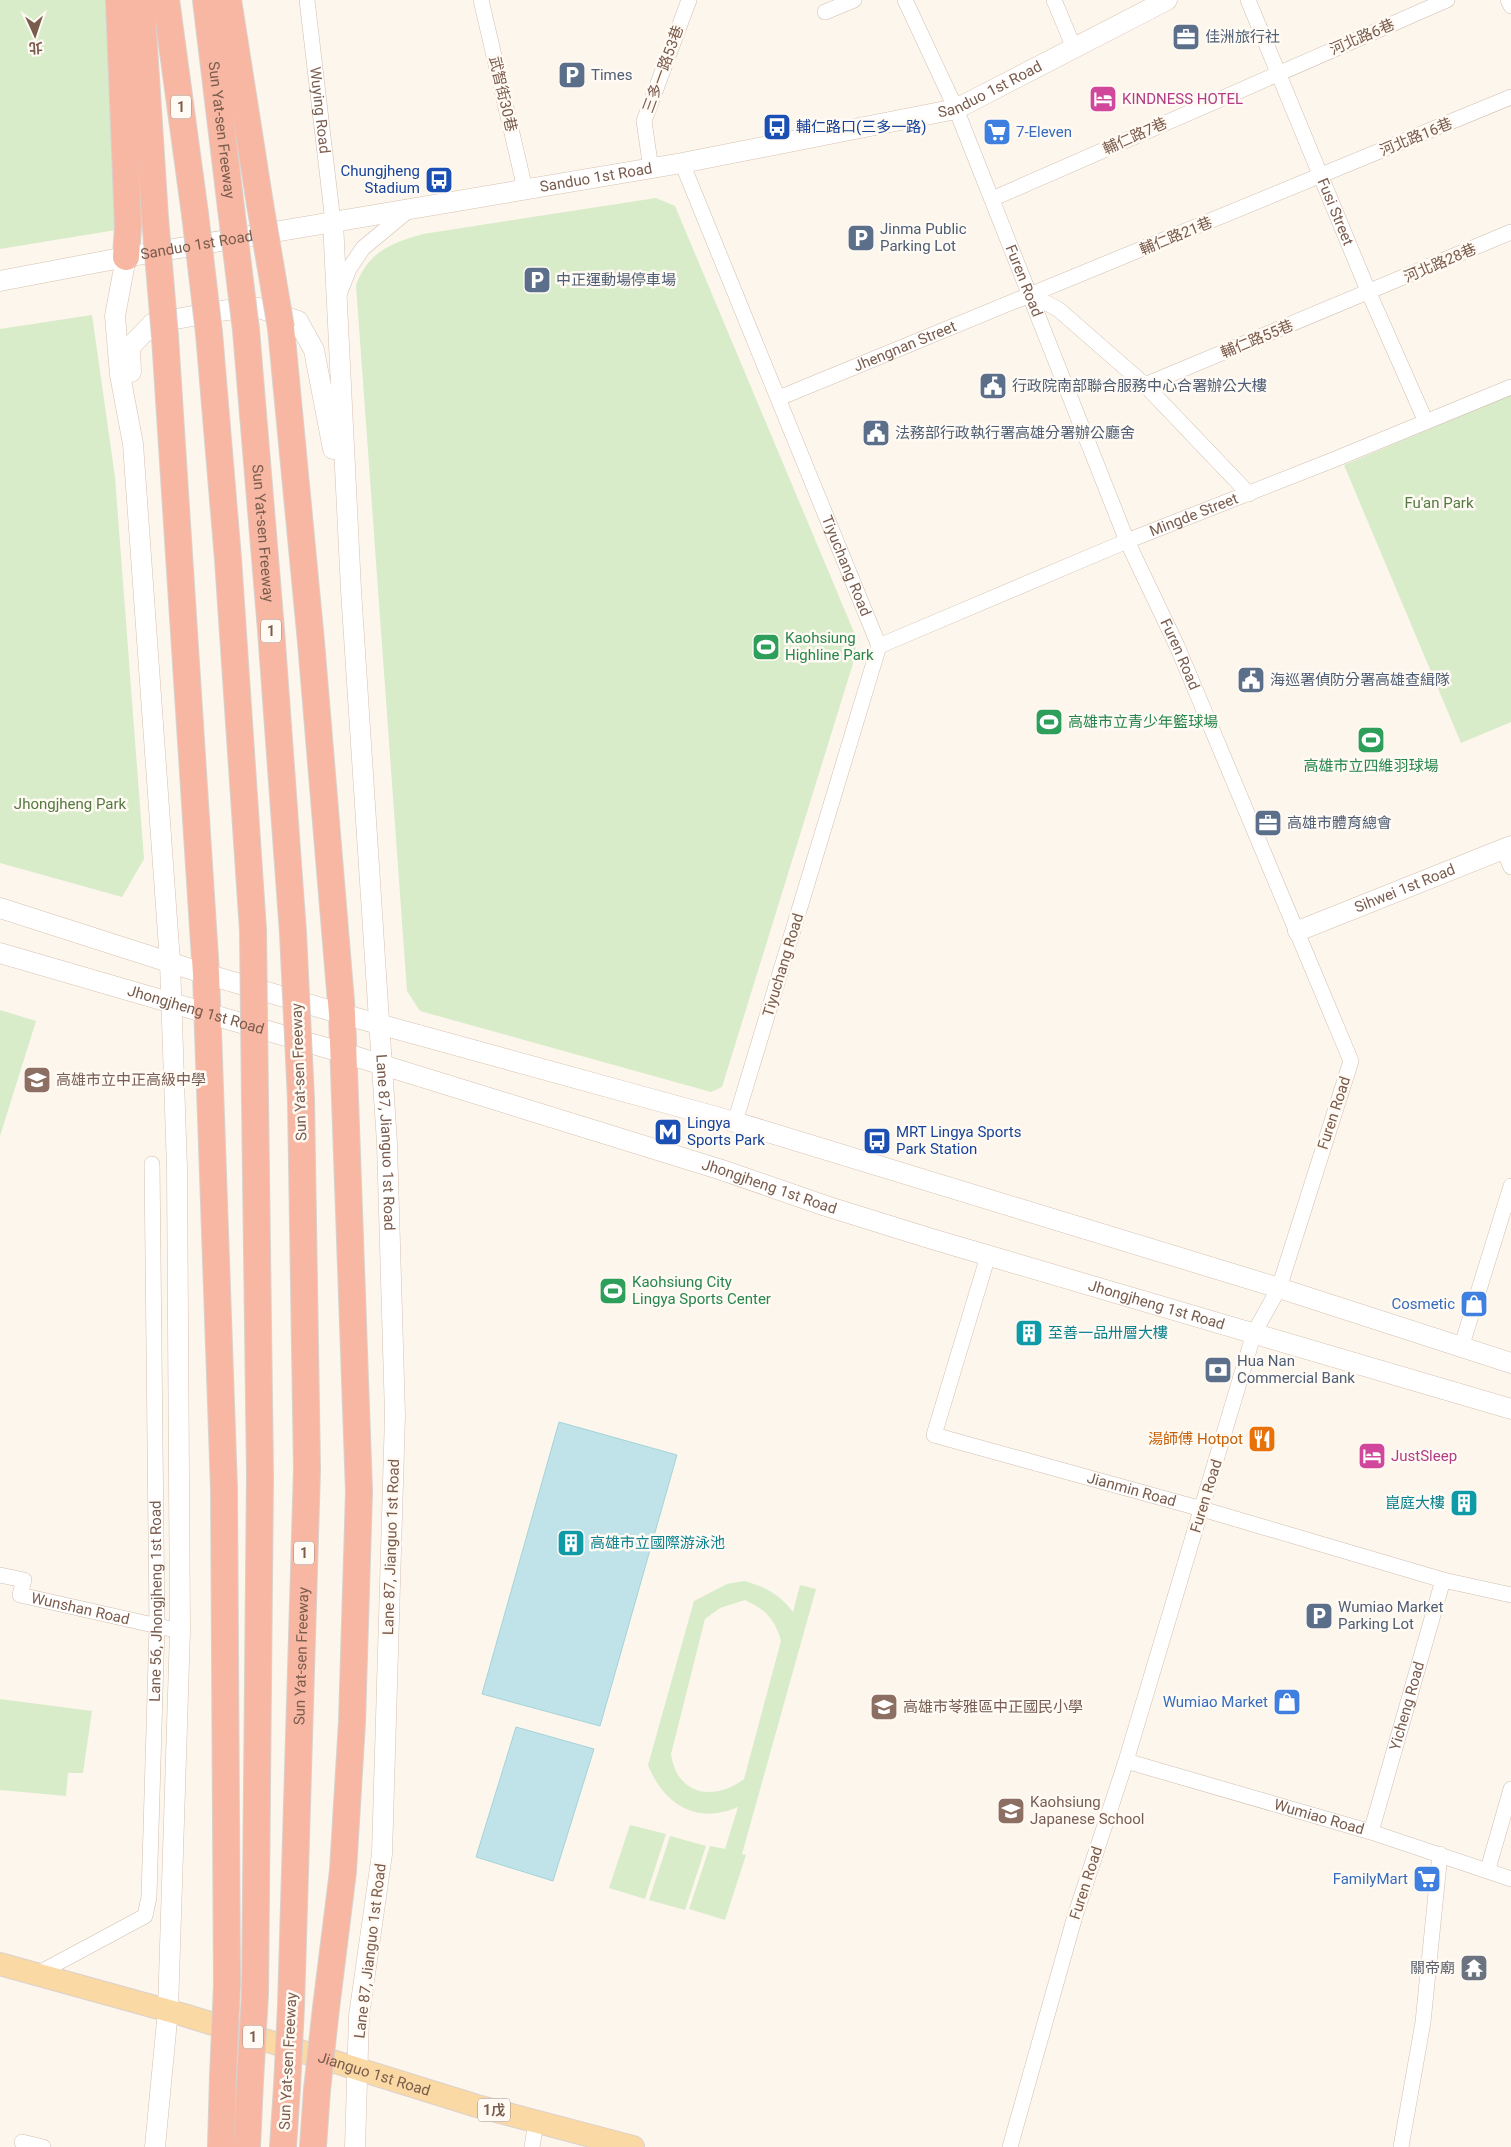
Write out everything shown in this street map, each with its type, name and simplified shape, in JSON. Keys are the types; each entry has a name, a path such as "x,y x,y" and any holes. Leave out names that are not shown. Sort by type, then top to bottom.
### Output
{"highway":[{"path":"119,0 128,226 126,257"},
{"path":"141,0 206,974 224,1490 227,1985 220,2147"},
{"name":"1","path":"166,0 209,333 253,930 260,1475 255,1993 247,2147"},
{"name":"Sun Yat-sen Freeway","path":"206,0 246,330 293,933 301,1100 307,1469 291,2006 283,2147"},
{"path":"228,0 281,328 311,642 344,1053 359,1492 352,1722 343,1872 317,2090 313,2147"}],"main road":[{"name":"Jianguo 1st Road","path":"0,1964 168,2010 536,2122 633,2147"}],"street":[{"name":"Wuying Road","path":"307,0 333,222"},
{"name":"武智街30巷","path":"481,0 525,189"},
{"name":"三多一路53巷","path":"651,169 644,121 688,0"},
{"path":"825,12 854,0"},
{"name":"Furen Road","path":"904,0 956,109 1031,295 1126,541 1177,646 1351,1061 1279,1288 1254,1332 1126,1761 1075,1916 1010,2147"},
{"path":"1054,0 1074,48"},
{"name":"Sanduo 1st Road","path":"0,281 126,257 651,169 956,109 1168,0"},
{"name":"Fusi Street","path":"1248,0 1369,293 1426,422"},
{"name":"河北路6巷","path":"1278,73 1447,0"},
{"path":"1508,0 1511,6"},
{"name":"輔仁路7巷","path":"992,199 1278,73"},
{"name":"河北路16巷","path":"1320,176 1511,97"},
{"name":"Tiyuchang Road","path":"682,163 879,646 735,1122"},
{"name":"輔仁路21巷","path":"1031,295 1320,176"},
{"path":"337,298 349,270 363,248 411,208"},
{"path":"333,222 351,590"},
{"name":"河北路28巷","path":"1369,293 1511,232"},
{"path":"126,257 115,316 120,375 133,444"},
{"name":"輔仁路55巷","path":"1146,385 1369,293"},
{"path":"1031,295 1058,309 1146,385 1249,494"},
{"name":"Jhengnan Street","path":"779,398 1031,295"},
{"path":"155,2147 168,2010 180,1631 177,1168 172,1003 133,444 130,347 153,323 227,310 259,308 298,321 314,350 331,433 351,590"},
{"name":"Mingde Street","path":"879,646 1126,541 1249,494 1511,387"},
{"name":"Lane 87, Jianguo 1st Road","path":"351,590 387,1143 395,1415 382,1854 359,2016 355,2147"},
{"name":"Sihwei 1st Road","path":"1298,931 1508,854"},
{"path":"0,908 206,974 342,1014 735,1122 1279,1288 1461,1348 1511,1362"},
{"name":"Jhongjheng 1st Road","path":"0,953 381,1064 988,1256 1254,1332 1511,1409"},
{"name":"Lane 56, Jhongjheng 1st Road","path":"37,1974 145,1916 149,1897 157,1626 152,1164"},
{"path":"1461,1348 1506,1222 1511,1186"},
{"name":"Jianmin Road","path":"988,1256 934,1435 1202,1509 1443,1580 1511,1595"},
{"name":"Wunshan Road","path":"0,1574 24,1580 20,1596 180,1631"},
{"name":"Yicheng Road","path":"1371,1832 1443,1580"},
{"name":"Wumiao Road","path":"1126,1761 1371,1832 1488,1869 1511,1879"},
{"path":"1488,1869 1511,1789"},
{"path":"1402,2147 1423,2022 1440,1854"},
{"path":"532,2147 536,2122"},
{"path":"22,2142 42,2147"}],"green space":[{"path":"0,0 105,0 122,229 0,249"},
{"path":"656,198 675,206 856,637 855,657 722,1087 711,1092 420,1011 407,991 356,285 367,264 382,250 423,234"},
{"name":"Jhongjheng Park","path":"92,315 115,477 144,859 122,897 0,863 0,329"},
{"name":"Fu'an Park","path":"1511,395 1511,722 1461,743 1344,465"},
{"path":"0,1010 36,1021 0,1136"},
{"path":"744,1581 759,1586 783,1600 793,1612 800,1585 816,1589 742,1854 746,1855 725,1920 689,1909 710,1846 725,1849 738,1807 709,1814 684,1808 663,1791 648,1765 694,1601 727,1584","holes":["745,1600 764,1611 772,1621 781,1641 744,1779 720,1791 698,1790 689,1786 681,1778 675,1768 671,1754 705,1619 720,1608"]},
{"path":"0,1699 92,1711 83,1773 68,1773 66,1796 0,1790"},
{"path":"630,1825 666,1834 645,1899 609,1888"},
{"path":"670,1836 706,1846 685,1910 649,1900"}],"water":[{"name":"高雄市立國際游泳池","path":"559,1422 677,1455 600,1726 482,1694"},
{"path":"516,1727 594,1749 553,1881 476,1857"}],"place":[{"name":"佳洲旅行社","path":"1186,37"},
{"name":"Times","path":"572,75"},
{"name":"KINDNESS HOTEL","path":"1103,99"},
{"name":"輔仁路口(三多一路)","path":"777,127"},
{"name":"7-Eleven","path":"997,132"},
{"name":"Chungjheng Stadium","path":"439,180"},
{"name":"Jinma Public Parking Lot","path":"861,238"},
{"name":"中正運動場停車場","path":"537,280"},
{"name":"行政院南部聯合服務中心合署辦公大樓","path":"993,386"},
{"name":"法務部行政執行署高雄分署辦公廳舍","path":"876,433"},
{"name":"Kaohsiung Highline Park","path":"766,647"},
{"name":"海巡署偵防分署高雄查緝隊","path":"1251,680"},
{"name":"高雄市立青少年籃球場","path":"1049,722"},
{"name":"高雄市立四維羽球場","path":"1371,740"},
{"name":"高雄市體育總會","path":"1268,823"},
{"name":"高雄市立中正高級中學","path":"37,1080"},
{"name":"Lingya Sports Park","path":"668,1132"},
{"name":"MRT Lingya Sports Park Station","path":"877,1141"},
{"name":"Kaohsiung City Lingya Sports Center","path":"613,1291"},
{"name":"Cosmetic","path":"1474,1304"},
{"name":"至善一品卅層大樓","path":"1029,1333"},
{"name":"Hua Nan Commercial Bank","path":"1218,1370"},
{"name":"湯師傅 Hotpot","path":"1262,1439"},
{"name":"JustSleep","path":"1372,1456"},
{"name":"崑庭大樓","path":"1464,1503"},
{"name":"高雄市立國際游泳池","path":"571,1543"},
{"name":"Wumiao Market Parking Lot","path":"1319,1616"},
{"name":"Wumiao Market","path":"1287,1702"},
{"name":"高雄市苓雅區中正國民小學","path":"884,1707"},
{"name":"Kaohsiung Japanese School","path":"1011,1811"},
{"name":"FamilyMart","path":"1427,1879"},
{"name":"關帝廟","path":"1474,1968"}]}
